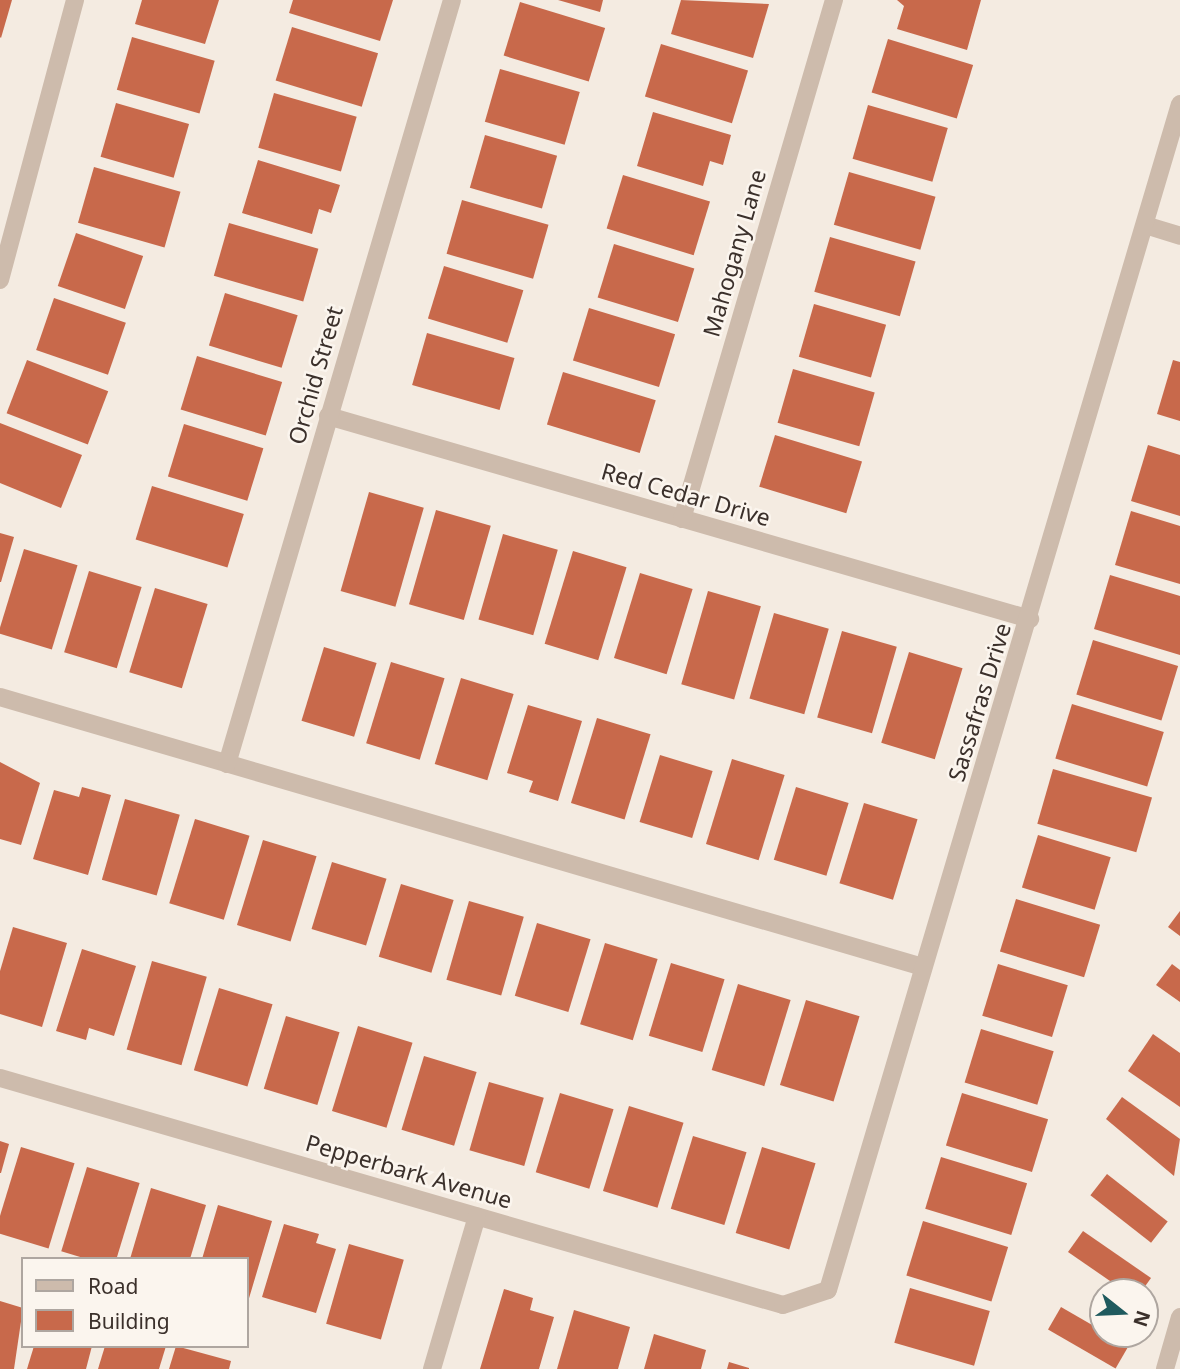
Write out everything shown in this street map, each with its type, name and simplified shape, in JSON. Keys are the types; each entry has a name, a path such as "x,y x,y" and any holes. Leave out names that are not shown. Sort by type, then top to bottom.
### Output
{"street":[{"path":"0,280 75,0"},
{"name":"Orchid Street","path":"227,764 452,0"},
{"name":"Mahogany Lane","path":"682,519 834,0"},
{"name":"Sassafras Drive","path":"804,1302 828,1290 923,967 1030,619 1180,104"},
{"path":"1144,225 1180,236"},
{"name":"Red Cedar Drive","path":"328,416 1030,619"},
{"path":"0,697 923,967"},
{"name":"Pepperbark Avenue","path":"0,1078 783,1305 804,1302"},
{"path":"432,1369 477,1216"},
{"path":"1165,1369 1180,1317"}],"building":[{"path":"0,0 12,0 1,38 0,37"},
{"path":"142,0 219,0 205,44 135,24"},
{"path":"293,0 393,0 380,41 289,13"},
{"path":"558,0 603,0 600,12"},
{"path":"681,0 769,4 753,58 671,34"},
{"path":"897,0 981,0 967,50 897,29 904,6"},
{"path":"520,2 605,28 589,82 504,56"},
{"path":"292,27 378,53 362,107 276,81"},
{"path":"132,37 215,61 200,114 117,90"},
{"path":"888,39 973,65 957,119 872,93"},
{"path":"661,44 748,71 732,123 645,97"},
{"path":"500,69 580,92 565,145 485,122"},
{"path":"274,93 357,117 341,171 258,148"},
{"path":"116,103 189,124 174,178 101,157"},
{"path":"868,105 948,128 932,182 853,159"},
{"path":"653,112 731,135 723,165 710,161 703,186 637,166"},
{"path":"485,135 557,156 542,209 470,188"},
{"path":"258,160 340,185 331,213 319,209 312,234 242,213"},
{"path":"94,167 181,192 165,248 78,223"},
{"path":"849,172 936,197 920,250 834,225"},
{"path":"623,175 710,202 694,255 607,229"},
{"path":"462,200 549,225 533,279 447,254"},
{"path":"229,223 318,249 303,302 214,276"},
{"path":"76,233 143,256 125,309 58,286"},
{"path":"830,237 916,262 900,316 814,292"},
{"path":"614,244 694,269 678,322 598,298"},
{"path":"444,266 523,290 507,343 428,319"},
{"path":"225,293 298,315 282,368 209,346"},
{"path":"54,298 126,323 108,375 36,350"},
{"path":"814,304 886,325 871,378 799,357"},
{"path":"589,308 675,334 659,387 573,361"},
{"path":"427,333 514,358 500,410 412,385"},
{"path":"197,356 282,382 266,436 181,410"},
{"path":"27,360 108,391 88,444 7,413"},
{"path":"1173,360 1180,362 1180,421 1157,414"},
{"path":"793,369 875,392 859,446 778,423"},
{"path":"563,372 656,400 640,453 547,425"},
{"path":"0,423 82,455 61,508 0,483"},
{"path":"184,424 263,448 247,501 168,477"},
{"path":"775,435 862,462 846,513 759,487"},
{"path":"1148,445 1180,455 1180,516 1131,501"},
{"path":"152,486 244,514 227,568 136,540"},
{"path":"369,492 424,508 395,607 341,591"},
{"path":"436,510 491,526 464,620 409,604"},
{"path":"1131,511 1180,526 1180,584 1115,565"},
{"path":"0,533 14,537 1,582 0,582"},
{"path":"503,534 558,550 533,635 478,620"},
{"path":"24,549 78,565 52,650 0,634"},
{"path":"573,551 627,567 598,660 545,644"},
{"path":"89,571 142,587 117,668 64,652"},
{"path":"640,573 693,589 667,674 614,658"},
{"path":"1110,575 1180,596 1180,655 1094,629"},
{"path":"155,588 208,604 182,688 129,672"},
{"path":"708,591 761,606 734,699 681,684"},
{"path":"774,613 829,629 804,714 749,699"},
{"path":"842,631 897,647 872,733 817,718"},
{"path":"1093,640 1178,666 1161,721 1076,695"},
{"path":"324,647 377,663 354,737 301,721"},
{"path":"909,652 963,668 935,759 881,743"},
{"path":"391,662 445,678 420,760 366,743"},
{"path":"461,678 514,694 487,780 435,764"},
{"path":"1072,704 1164,732 1147,787 1055,759"},
{"path":"528,705 582,721 558,801 529,792 533,781 507,773"},
{"path":"597,718 651,734 625,819 571,803"},
{"path":"660,755 713,771 692,838 640,822"},
{"path":"732,759 785,775 759,860 706,844"},
{"path":"0,762 40,783 21,845 0,839"},
{"path":"1053,769 1152,797 1136,852 1037,824"},
{"path":"82,787 111,795 88,875 33,859 54,790 79,797"},
{"path":"796,787 849,803 826,876 774,860"},
{"path":"125,799 180,815 157,895 102,880"},
{"path":"864,803 918,819 893,900 839,883"},
{"path":"195,819 250,836 224,920 169,903"},
{"path":"1038,835 1111,857 1095,910 1022,888"},
{"path":"263,840 317,856 291,941 237,925"},
{"path":"332,862 387,879 366,946 312,929"},
{"path":"401,884 454,900 431,973 379,957"},
{"path":"1016,899 1100,925 1084,977 1000,952"},
{"path":"469,901 524,917 501,996 446,980"},
{"path":"1180,911 1180,936 1168,927"},
{"path":"537,923 591,939 568,1012 515,996"},
{"path":"13,927 67,943 42,1027 0,1014 0,971"},
{"path":"605,943 658,959 633,1040 580,1024"},
{"path":"82,949 136,966 114,1036 89,1028 86,1040 56,1031"},
{"path":"152,961 207,977 181,1065 127,1049"},
{"path":"671,963 725,979 702,1052 649,1036"},
{"path":"998,964 1068,985 1052,1037 982,1016"},
{"path":"1172,964 1180,970 1180,1002 1156,985"},
{"path":"738,984 791,1000 764,1086 712,1070"},
{"path":"219,988 273,1004 247,1087 194,1070"},
{"path":"806,1000 860,1016 834,1101 780,1085"},
{"path":"286,1016 340,1032 317,1105 264,1089"},
{"path":"358,1026 413,1043 386,1128 332,1111"},
{"path":"981,1029 1054,1051 1037,1105 965,1083"},
{"path":"1153,1034 1180,1053 1180,1107 1128,1071"},
{"path":"424,1056 477,1072 454,1146 401,1130"},
{"path":"489,1082 544,1098 524,1166 469,1150"},
{"path":"560,1093 614,1109 589,1189 536,1172"},
{"path":"962,1093 1048,1119 1032,1172 946,1146"},
{"path":"1122,1097 1180,1139 1174,1176 1106,1119"},
{"path":"629,1106 684,1123 657,1208 603,1191"},
{"path":"693,1136 747,1152 724,1225 671,1209"},
{"path":"0,1141 9,1144 1,1173 0,1173"},
{"path":"21,1147 75,1163 49,1248 0,1234 0,1216"},
{"path":"762,1147 816,1163 789,1249 736,1233"},
{"path":"941,1157 1027,1183 1011,1235 925,1209"},
{"path":"87,1167 140,1183 117,1257 80,1257 61,1251"},
{"path":"1107,1174 1168,1221 1151,1243 1090,1195"},
{"path":"151,1188 206,1205 191,1257 131,1257"},
{"path":"218,1205 272,1221 248,1302 248,1257 203,1257"},
{"path":"923,1221 1008,1247 991,1302 906,1276"},
{"path":"284,1224 319,1234 316,1243 336,1249 316,1313 262,1297"},
{"path":"1083,1231 1151,1278 1106,1278 1068,1252"},
{"path":"349,1244 404,1260 381,1339 326,1324"},
{"path":"910,1288 990,1311 974,1366 894,1343"},
{"path":"504,1289 533,1298 530,1310 554,1317 539,1369 480,1369"},
{"path":"0,1301 21,1307 21,1322 14,1369 0,1369"},
{"path":"1061,1307 1089,1323 1089,1348 1127,1348 1116,1369 1048,1330"},
{"path":"574,1310 630,1327 618,1369 557,1369"},
{"path":"654,1334 706,1350 701,1369 644,1369"},
{"path":"33,1348 91,1348 86,1369 27,1369"},
{"path":"104,1348 165,1348 159,1369 98,1369"},
{"path":"175,1348 231,1361 229,1369 169,1369"},
{"path":"729,1362 749,1368 749,1369 727,1369"}]}
